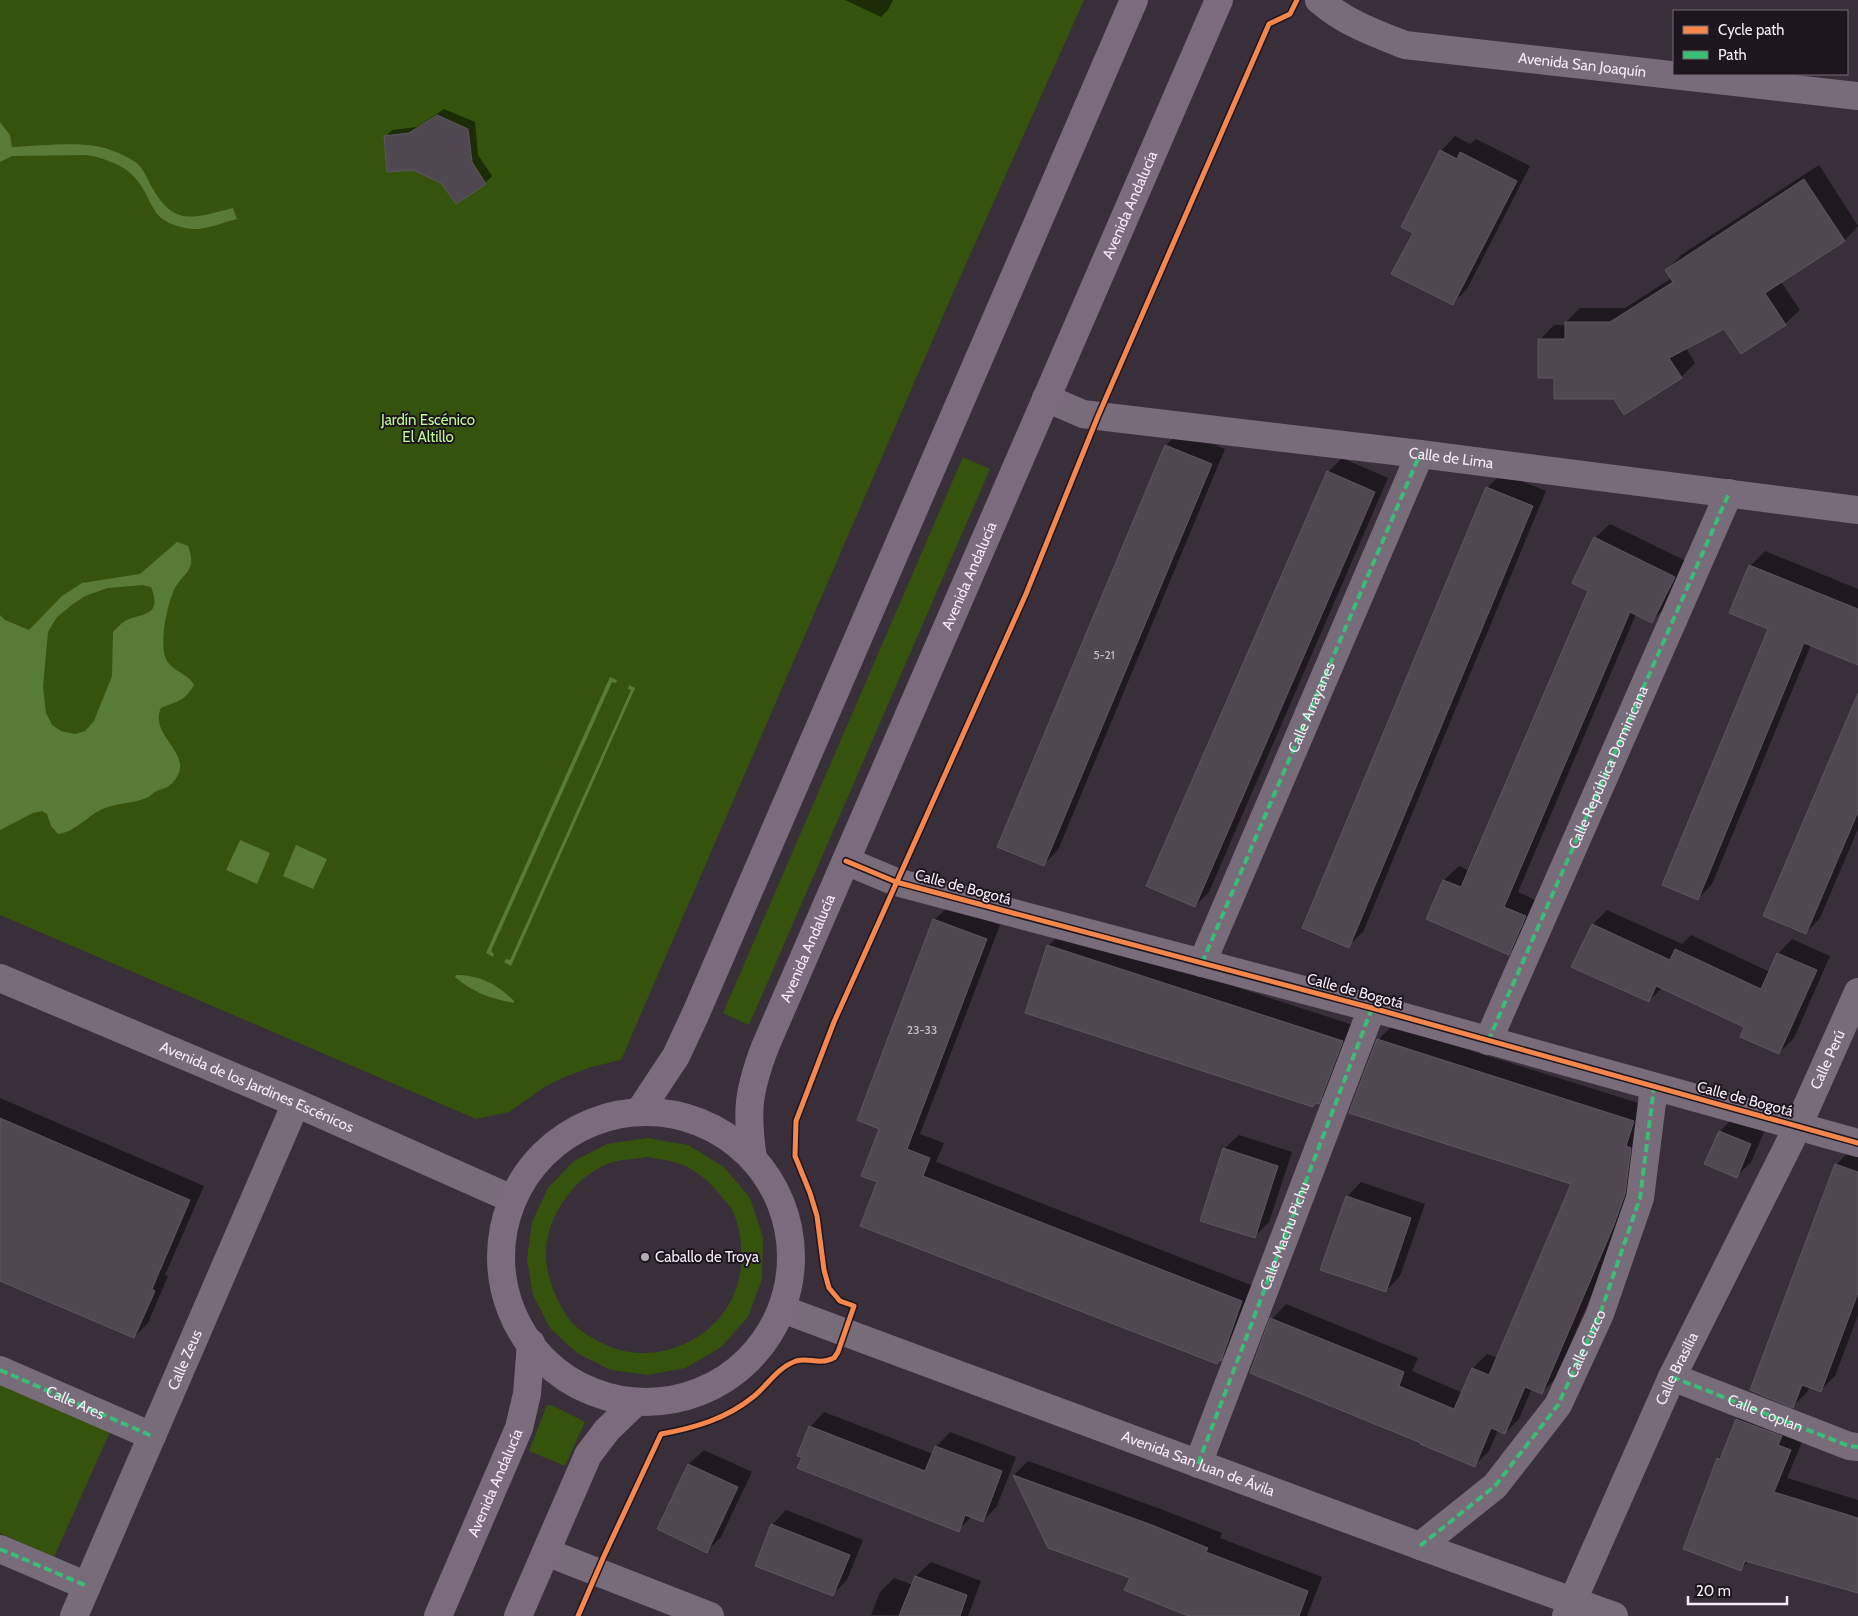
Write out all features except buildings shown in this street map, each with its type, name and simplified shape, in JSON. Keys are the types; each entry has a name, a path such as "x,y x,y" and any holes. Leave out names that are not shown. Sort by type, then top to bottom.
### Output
{"main road":[{"path":"639,1112 676,1056 696,1013 1134,0"},
{"name":"Avenida Andalucía","path":"753,1159 748,1107 753,1078 1219,0"},
{"path":"628,1112 639,1112 678,1114 724,1133 753,1159 762,1166 785,1211 792,1260 782,1309 759,1349 725,1380 682,1398 636,1402 591,1391 551,1368 521,1332 504,1289 501,1243 512,1198 540,1157 580,1127 628,1112"},
{"name":"Avenida Andalucía","path":"438,1616 519,1428 527,1394 531,1343"},
{"path":"518,1616 588,1455 606,1430 636,1402"}],"street":[{"name":"Avenida San Joaquín","path":"1319,0 1333,12 1367,30 1405,45 1858,96"},
{"name":"Calle de Lima","path":"1046,398 1083,414 1090,415 1420,454 1858,510"},
{"name":"Calle Arrayanes","path":"1202,963 1420,454"},
{"name":"Calle República Dominicana","path":"1488,1041 1729,493"},
{"name":"Calle de Bogotá","path":"846,861 896,882 1372,1008 1858,1143"},
{"name":"Avenida de los Jardines Escénicos","path":"0,978 296,1103 512,1198"},
{"name":"Calle Perú","path":"1798,1126 1858,992"},
{"name":"Calle Machu Pichu","path":"1198,1464 1372,1008"},
{"name":"Calle Cuzco","path":"1420,1546 1496,1486 1558,1404 1600,1314 1640,1198 1654,1087"},
{"name":"Calle Zeus","path":"74,1616 296,1103"},
{"name":"Calle Brasilia","path":"1570,1608 1672,1377 1798,1126"},
{"name":"Avenida San Juan de Ávila","path":"782,1309 1420,1546 1570,1608 1614,1616"},
{"name":"Calle Ares","path":"0,1370 152,1436"},
{"name":"Calle Coplan","path":"1672,1377 1849,1446 1858,1447"},
{"path":"0,1549 87,1586"},
{"path":"546,1552 710,1616"}],"green space":[{"name":"Jardín Escénico El Altillo","path":"0,0 1084,0 953,293 621,1060 591,1067 565,1077 546,1086 509,1112 476,1119 0,915"},
{"path":"963,457 990,469 749,1025 723,1013"},
{"path":"647,1138 688,1145 724,1167 750,1198 763,1237 762,1279 748,1317 720,1348 685,1368 648,1375 611,1370 577,1353 550,1328 533,1295 527,1259 532,1222 548,1188 574,1161 607,1144","holes":["647,1157 686,1167 698,1173 713,1186 731,1208 736,1219 741,1244 741,1257 738,1283 734,1295 718,1320 705,1332 674,1348 640,1353 623,1351 606,1345 594,1339 571,1322 554,1291 549,1278 546,1257 550,1227 565,1199 575,1187 599,1168 613,1162"]},
{"path":"0,1385 110,1432 54,1557 0,1533"},
{"path":"547,1405 551,1405 585,1422 565,1466 529,1451"}],"shaded area":[{"path":"0,122 10,135 12,147 76,144 105,148 138,164 159,198 167,208 176,214 185,216 206,215 233,208 237,219 200,229 181,227 169,223 155,211 141,185 131,173 107,160 93,156 12,156 0,162"},
{"path":"177,542 188,546 191,555 190,566 171,597 163,644 168,663 194,685 183,698 161,708 159,719 161,729 178,756 180,765 178,775 169,786 147,798 101,810 65,832 58,834 51,826 47,814 42,811 33,813 0,830 0,615 5,620 29,630 62,596 82,583 140,574","holes":["142,585 151,587 154,598 152,610 128,619 113,632 112,676 94,721 85,731 75,734 61,731 52,725 46,713 43,687 48,632 57,617 85,596 108,588"]},
{"path":"610,677 617,680 616,683 612,682 491,951 494,954 493,957 486,953"},
{"path":"629,685 635,688 511,966 504,962 506,959 510,960 631,690 628,689"},
{"path":"240,840 270,853 257,884 226,870"},
{"path":"296,845 327,859 313,889 283,876"},
{"path":"456,975 473,977 495,985 508,995 514,1003 475,991 455,977"}],"marked path":[{"path":"1202,963 1420,454"},
{"path":"1488,1041 1729,493"},
{"path":"1198,1464 1372,1008"},
{"path":"1420,1546 1495,1486 1558,1405 1600,1314 1640,1198 1654,1087"},
{"path":"0,1370 152,1436"},
{"path":"1672,1377 1849,1446 1858,1447"},
{"path":"0,1549 87,1586"}],"cycle path":[{"path":"578,1616 661,1434 686,1429 721,1417 743,1405 758,1393 778,1372 790,1364 803,1360 826,1361 834,1358 838,1352 854,1306 840,1301 829,1288 824,1270 817,1216 795,1156 796,1121 834,1022 1026,594 1098,416 1269,24 1290,14 1297,0"},
{"path":"846,861 896,882 1372,1008 1858,1143"}],"place":[{"name":"Caballo de Troya","path":"645,1257"}]}
